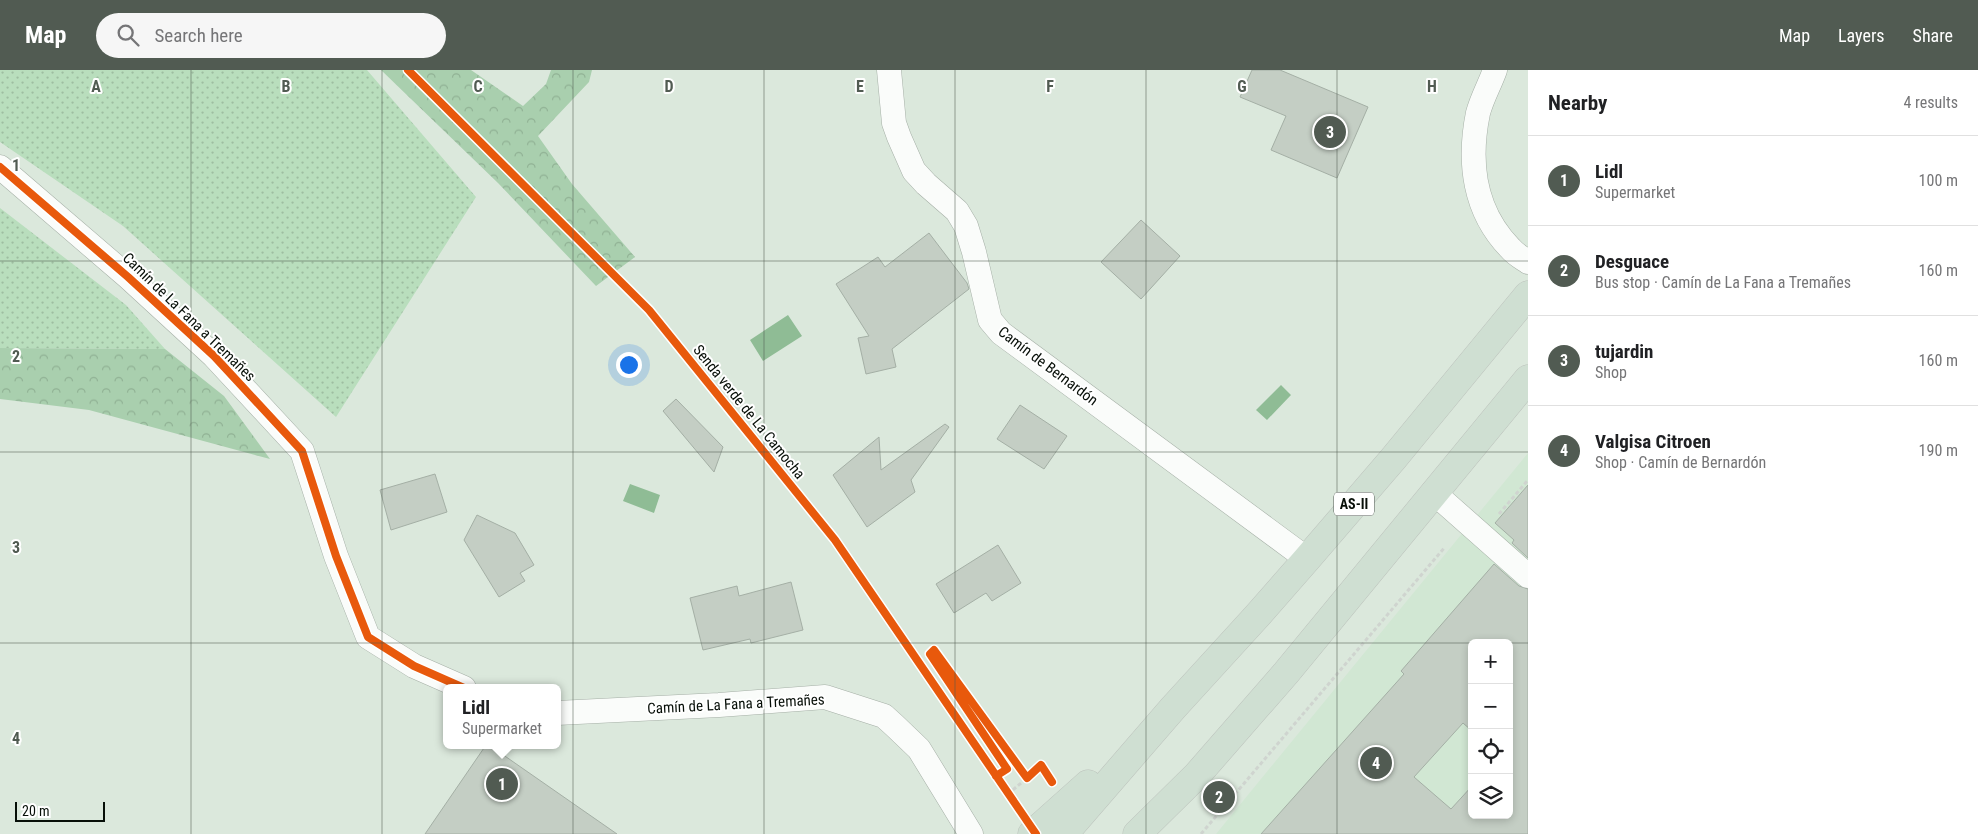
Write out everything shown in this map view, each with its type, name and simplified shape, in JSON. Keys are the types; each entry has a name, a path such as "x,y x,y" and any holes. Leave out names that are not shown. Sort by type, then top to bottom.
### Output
{"highway":[{"name":"AS-II","path":"1064,834 1173,708 1307,559 1393,459 1528,295"},
{"path":"1137,834 1197,775 1286,672 1528,379"},
{"path":"1032,834 1173,708"},
{"path":"1158,834 1197,775"}],"street":[{"name":"Camín de Bernardón","path":"890,70 894,123 899,137 914,171 926,184 958,211 966,226 990,320 1001,333 1307,559"},
{"path":"1495,70 1478,112 1473,156 1476,190 1496,230 1510,249 1528,262"},
{"name":"Camín de La Fana a Tremañes","path":"0,167 128,277 214,356 302,451 336,556 368,637 414,666 455,684"},
{"path":"1434,492 1528,576"},
{"name":"Camín de La Fana a Tremañes","path":"561,713 719,705 825,697 884,716 919,748 971,834"}],"path":[{"path":"1498,515 1528,480"},
{"path":"1200,834 1445,547"},
{"path":"1008,794 1027,778"}],"shaded area":[{"path":"0,70 367,70 476,197 336,417 123,226 0,142"},
{"path":"0,208 126,305 165,349 0,348"},
{"path":"788,315 802,336 763,361 750,340"},
{"path":"1281,385 1291,395 1267,420 1256,410"},
{"path":"1528,453 1528,834 1216,834"},
{"path":"630,484 660,495 654,513 623,501"}],"green space":[{"path":"381,70 471,70 523,106 546,84 551,70 592,70 589,82 538,136 572,184 635,257 596,286 498,183"},
{"path":"0,348 165,349 224,396 270,459 89,410 0,399"}],"building":[{"path":"1252,70 1280,70 1368,107 1337,178 1271,150 1286,116 1240,97"},
{"path":"1141,220 1180,256 1141,299 1101,262"},
{"path":"929,233 967,283 969,289 892,349 896,367 866,374 858,338 869,336 836,284 878,257 885,267"},
{"path":"676,399 723,447 714,472 663,411"},
{"path":"1020,405 1067,436 1044,469 997,439"},
{"path":"945,424 949,427 911,480 915,492 867,527 833,475 879,437 881,470"},
{"path":"435,474 447,512 391,530 380,490"},
{"path":"1528,485 1528,558 1512,543 1514,540 1495,523"},
{"path":"477,515 515,533 534,565 520,573 525,581 499,597 464,540"},
{"path":"998,545 1021,583 992,601 986,593 954,613 936,584"},
{"path":"1494,564 1519,586 1528,589 1528,834 1261,834 1404,674 1401,671"},
{"path":"791,582 803,630 751,643 750,639 703,650 690,598 737,586 739,596"},
{"path":"483,749 495,749 617,834 425,834"}],"cycle path":[{"name":"Senda verde de La Camocha","path":"408,70 649,310 835,540 1036,834"},
{"path":"0,167 128,277 214,356 302,451 336,556 368,637 414,666 455,684"},
{"path":"996,776 1007,769 930,654 934,650 1027,778 1041,765 1052,782"}],"place":[{"name":"tujardin","path":"1330,132"},
{"name":"Valgisa Citroen","path":"1376,763"},
{"name":"Lidl","path":"502,784"},
{"name":"Desguace","path":"1219,797"}]}
